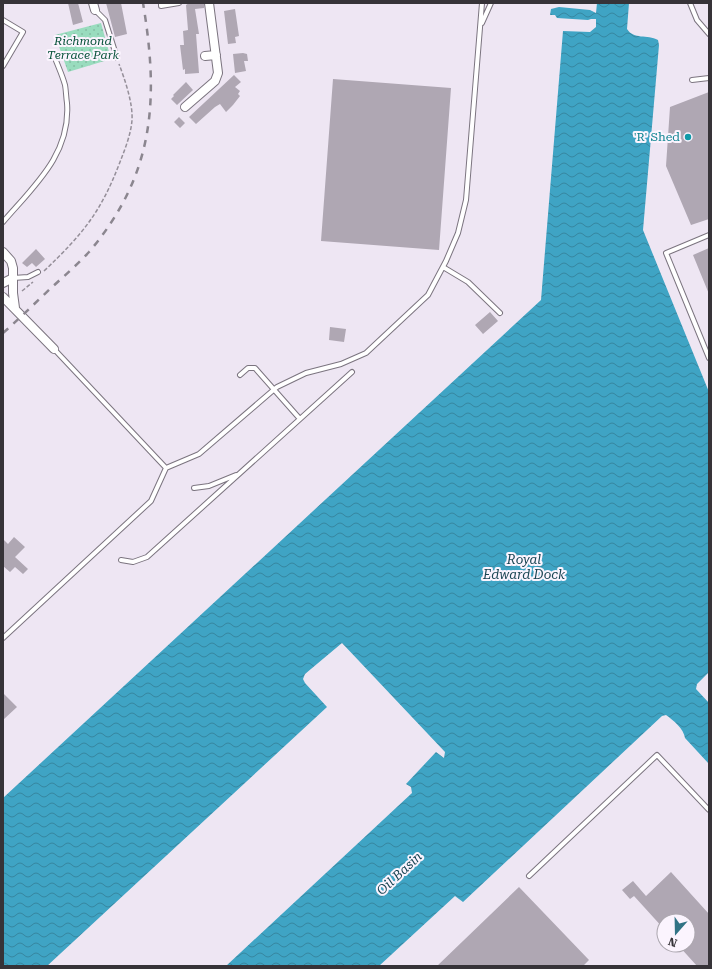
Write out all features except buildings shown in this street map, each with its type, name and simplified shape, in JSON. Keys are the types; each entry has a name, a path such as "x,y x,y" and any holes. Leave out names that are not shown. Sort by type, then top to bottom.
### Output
{"street":[{"path":"185,106 217,77 218,73 210,3"},
{"path":"205,56 216,55"},
{"path":"3,252 12,265 15,308"},
{"path":"3,283 13,278"},
{"path":"3,297 54,349"}],"lane":[{"path":"161,3 161,6 179,3"},
{"path":"3,638 151,501 166,468 199,454 274,390 306,374 341,364 366,353 428,295 443,267 458,233 466,200 482,3"},
{"path":"480,27 491,3"},
{"path":"690,3 697,20 709,34"},
{"path":"94,6 105,20 117,58"},
{"path":"3,20 23,32 3,66"},
{"path":"3,222 49,168 56,157 66,131 68,119 65,86 53,53"},
{"path":"692,80 709,78"},
{"path":"709,235 666,254 709,358"},
{"path":"443,267 468,282 500,313"},
{"path":"13,278 28,277 39,274"},
{"path":"54,349 166,468"},
{"path":"240,375 248,368 255,368 300,419"},
{"path":"121,560 133,562 147,557 352,372"},
{"path":"194,488 208,486 240,473"},
{"path":"529,876 657,755 709,810"}],"path":[{"path":"39,274 77,238 97,214 112,183 123,154 132,120 131,107 117,58"},
{"path":"13,293 22,291 35,280"}],"green space":[{"name":"Richmond Terrace Park","path":"101,23 111,59 68,72 55,35"}],"water":[{"name":"Royal Edward Dock","path":"597,3 629,3 627,29 633,35 650,37 658,40 659,45 643,230 709,392 709,672 697,684 696,689 709,703 709,764 685,738 683,731 678,725 666,715 662,716 463,902 455,896 379,966 226,966 412,793 411,787 406,784 436,752 444,758 445,752 342,643 305,674 303,679 327,707 47,966 3,966 3,798 541,300 563,31 590,32 596,27 596,19 588,20 557,18 555,15 550,15 551,9 559,7 590,10 596,13"}],"railway":[{"path":"3,333 89,252 111,223 128,194 139,164 147,134 150,103 151,71 143,3"}],"place":[{"name":"'R' Shed","path":"688,137"}],"water label":[{"name":"Oil Basin","path":"399,873"}]}
